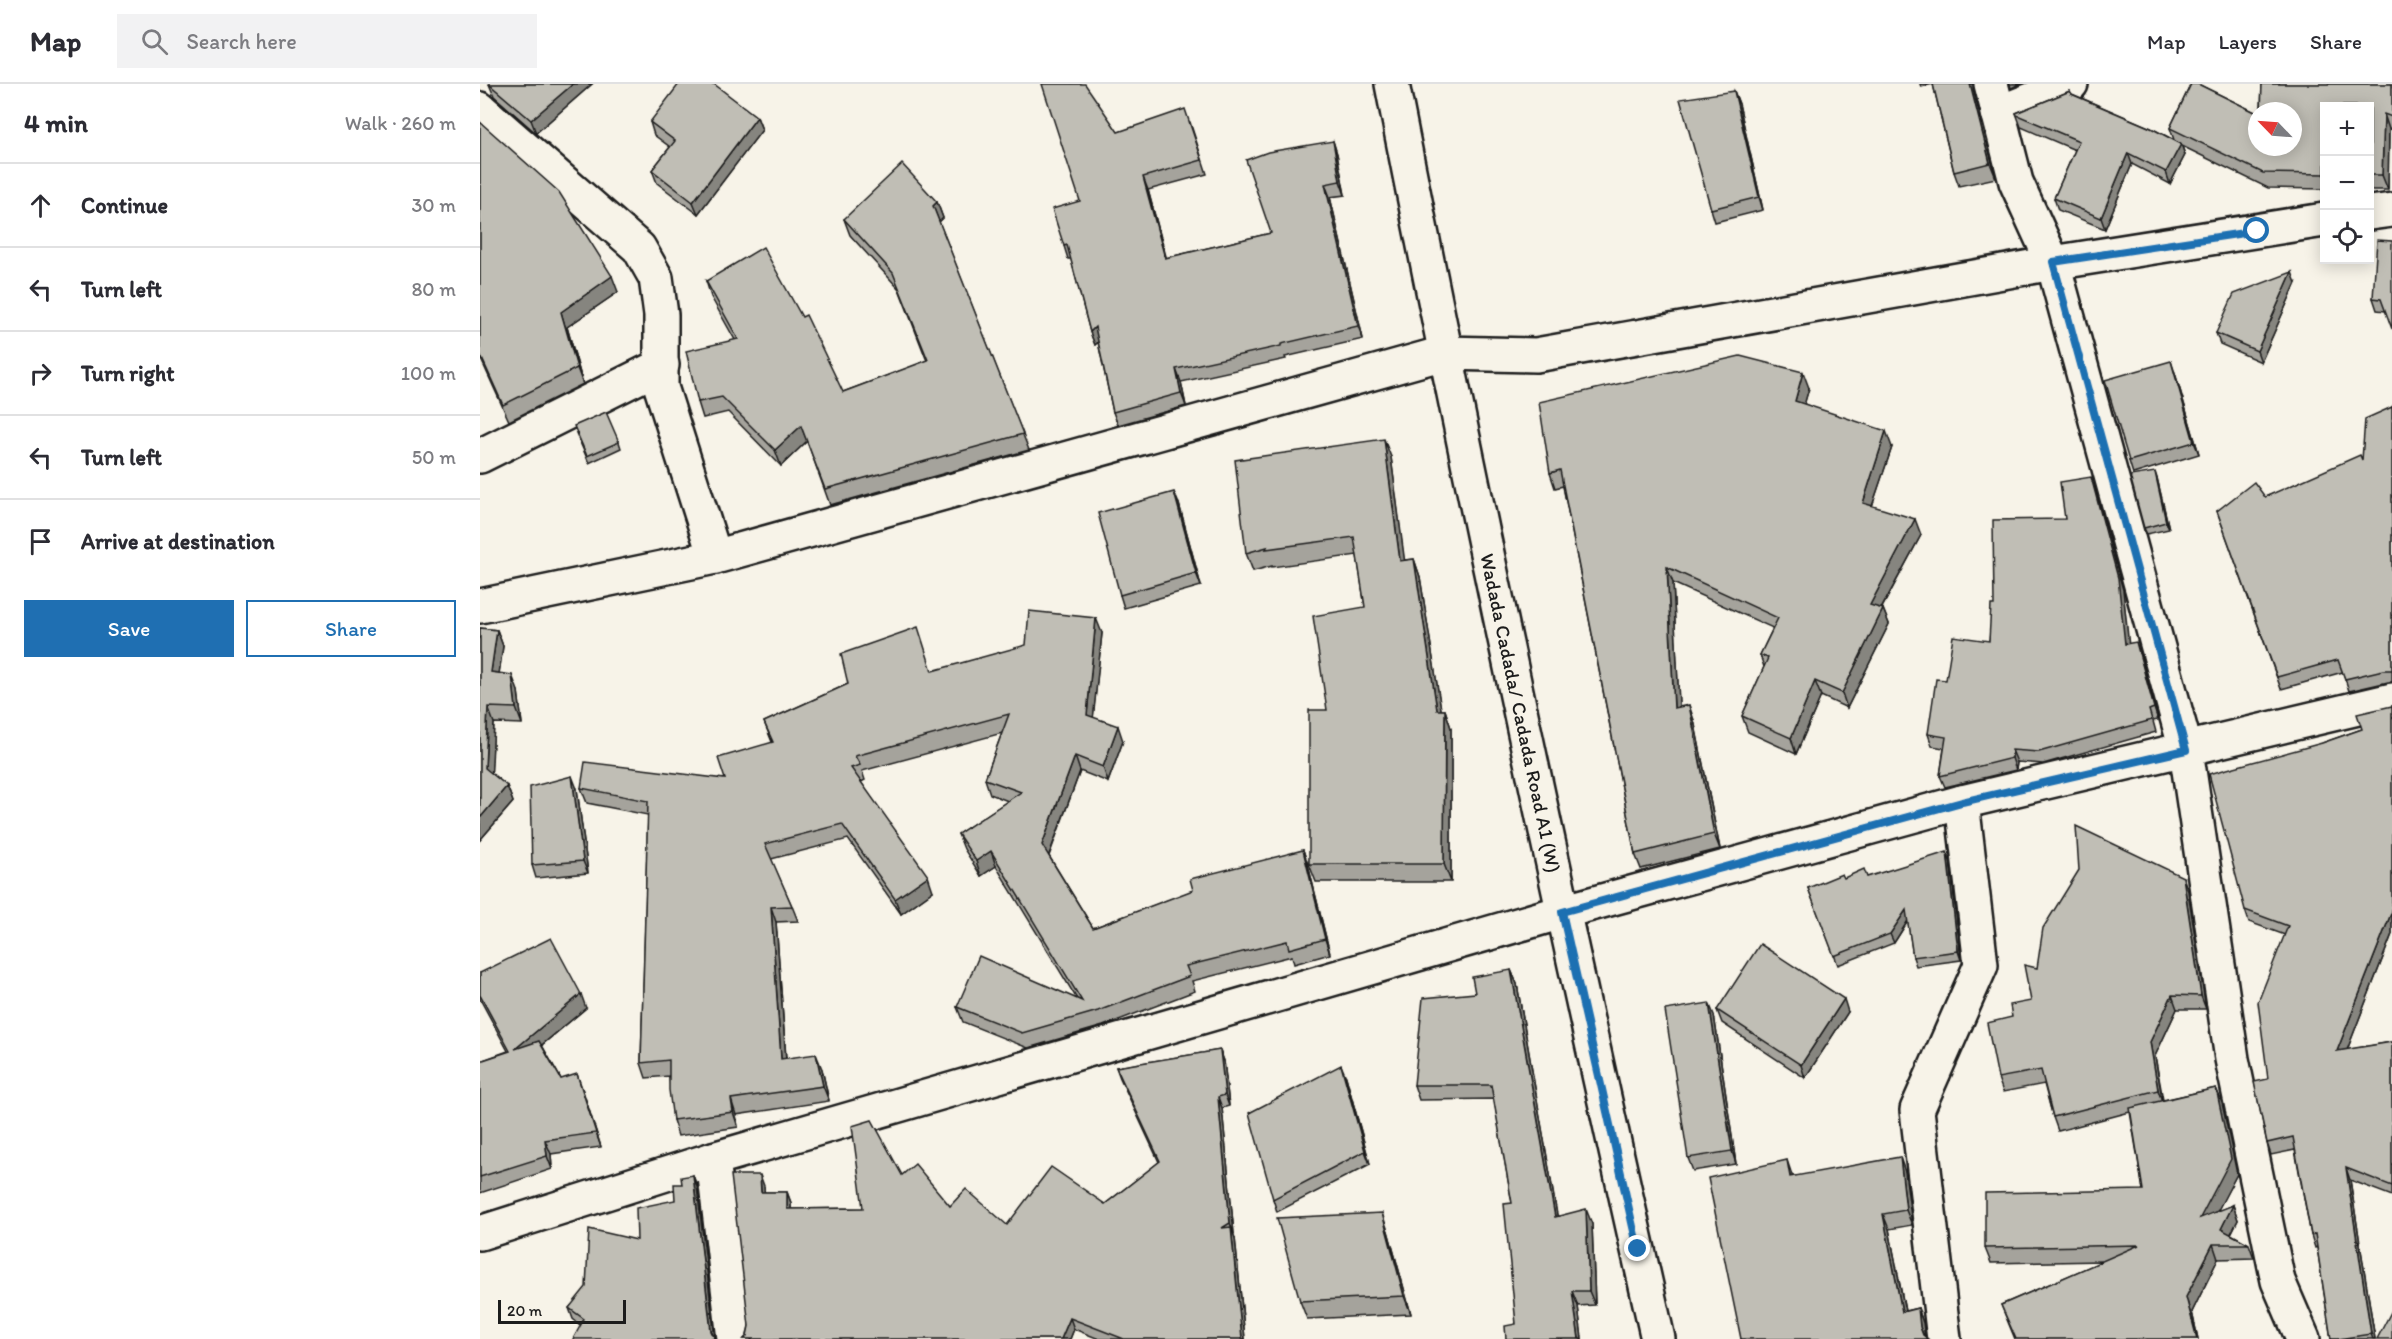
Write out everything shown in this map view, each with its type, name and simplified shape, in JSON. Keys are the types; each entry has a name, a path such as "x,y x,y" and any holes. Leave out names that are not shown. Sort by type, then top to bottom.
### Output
{"street":[{"name":"Wadada Cadada/ Cadada Road A1 (W)","path":"1392,84 1444,353 1562,912 1658,1339"},
{"path":"2071,84 1995,98 2016,182 2053,262 2186,750 2232,1059 2278,1281 2303,1339"},
{"path":"480,109 639,248 656,278 662,315 661,387 715,556"},
{"path":"2374,212 2392,210"},
{"path":"480,606 715,556 1444,353 1536,355 2053,262 2320,221"},
{"path":"480,456 662,365"},
{"path":"480,1233 713,1160 1562,912 1962,802 2392,700"},
{"path":"1944,1339 1917,1110 1981,965 1962,802"},
{"path":"713,1160 734,1339"}],"building":[{"path":"489,84 573,84 531,120"},
{"path":"679,84 714,84 757,117 693,202 652,170 675,141 650,122"},
{"path":"1042,84 1085,84 1118,132 1185,109 1202,160 1143,177 1165,258 1271,233 1246,160 1268,152 1333,141 1340,181 1325,184 1358,326 1176,369 1181,393 1113,412 1095,327 1090,332 1067,245 1064,246 1052,209 1080,201"},
{"path":"1933,84 1970,84 1990,163 1954,172"},
{"path":"2191,84 2198,84 2248,109 2248,156 2302,156 2302,102 2261,102 2262,84 2392,84 2392,117 2384,114 2382,175 2374,175 2374,102 2320,102 2320,174 2263,173 2170,128"},
{"path":"1734,91 1759,197 1711,209 1680,99"},
{"path":"2070,91 2071,94 2151,128 2181,144 2166,172 2128,153 2101,218 2054,198 2079,141 2016,113"},
{"path":"480,122 559,192 612,276 561,312 577,368 503,405 480,354"},
{"path":"902,164 937,202 933,206 1023,434 825,489 801,426 775,450 722,397 698,402 686,351 738,339 706,281 763,247 802,317 806,315 843,392 928,360 893,273 844,219"},
{"path":"2377,240 2392,241 2392,329 2381,299 2373,298"},
{"path":"2292,272 2257,351 2216,333 2234,294"},
{"path":"1740,356 1803,372 1795,401 1886,431 1863,503 1915,519 1870,605 1883,609 1842,693 1815,681 1791,738 1742,716 1768,658 1760,655 1778,618 1667,567 1674,708 1689,705 1714,834 1635,854 1560,470 1550,473 1539,402"},
{"path":"2171,361 2194,442 2129,461 2105,380"},
{"path":"2392,407 2392,670 2345,679 2338,660 2277,677 2217,511 2254,482 2265,497 2360,455 2362,460 2365,419"},
{"path":"606,412 619,442 587,456 574,426"},
{"path":"1384,439 1400,561 1414,559 1437,710 1445,710 1444,864 1309,864 1309,710 1327,710 1313,616 1365,607 1354,537 1266,549 1267,547 1246,553 1235,460"},
{"path":"2155,472 2166,522 2144,528 2130,476"},
{"path":"2091,477 2118,578 2125,644 2136,642 2154,708 2149,710 2152,720 2039,752 2012,750 2012,758 1940,776 1946,737 1928,734 1936,679 1946,680 1953,636 1989,641 1991,605 1994,605 1993,520 2065,519 2060,482"},
{"path":"1174,492 1196,573 1120,595 1098,513"},
{"path":"1029,611 1096,618 1087,715 1118,726 1103,767 1075,756 1042,845 1093,928 1193,890 1190,879 1303,850 1325,939 1289,949 1287,941 1186,966 1190,976 1098,1011 1022,1033 957,1007 979,956 1082,1001 991,851 976,861 958,834 1021,792 985,779 1009,714 855,756 860,765 851,768 928,876 895,899 842,824 765,844 792,906 771,907 781,1059 816,1054 823,1086 731,1099 733,1112 673,1120 669,1090 669,1060 641,1063 648,801 581,788 585,762 725,779 718,758 773,742 764,722 848,684 841,654 918,627 932,671 1026,645"},
{"path":"480,628 497,630 491,672 512,675 516,708 488,707 485,768 507,786 480,818"},
{"path":"2392,706 2392,911 2337,1051 2392,1042 2392,1186 2346,1168 2371,1334 2331,1339 2315,1234 2311,1235 2293,1137 2267,1143 2254,1082 2268,1079 2258,1002 2288,926 2245,910 2209,774 2322,743 2362,729 2357,714"},
{"path":"572,776 583,861 532,865 530,787"},
{"path":"2076,826 2183,877 2201,996 2172,995 2150,1042 2158,1090 2053,1117 2041,1070 1998,1078 1987,1023 2012,1017 2010,1005 2031,1001 2024,965 2037,968 2043,928 2079,870"},
{"path":"1947,852 1958,951 1913,957 1906,910 1890,934 1834,956 1808,888 1842,874 1844,878 1864,869 1867,877"},
{"path":"551,938 581,994 515,1049 539,1041 561,1079 577,1074 596,1133 545,1140 547,1156 480,1177 480,1061 510,1051 480,995 480,973"},
{"path":"1760,944 1844,999 1801,1065 1717,1010"},
{"path":"1511,970 1555,1217 1586,1209 1589,1291 1572,1291 1579,1339 1506,1339 1505,1326 1516,1324 1504,1204 1512,1203 1491,1085 1414,1085 1423,998 1475,993 1472,977"},
{"path":"1709,1003 1732,1151 1688,1158 1665,1010"},
{"path":"1220,1050 1225,1095 1218,1097 1230,1223 1222,1228 1231,1227 1242,1339 1124,1339 1070,1318 1061,1339 744,1339 749,1326 731,1175 760,1175 761,1192 787,1192 787,1209 863,1208 852,1126 872,1120 902,1175 915,1164 950,1206 966,1189 1007,1225 1051,1167 1105,1204 1160,1161 1116,1067"},
{"path":"1341,1065 1365,1151 1273,1199 1249,1113"},
{"path":"2216,1088 2231,1159 2200,1218 2233,1205 2221,1229 2249,1244 2213,1244 2186,1297 2197,1339 2016,1339 2001,1305 2139,1245 1985,1248 1985,1193 2143,1190 2130,1108"},
{"path":"1900,1157 1906,1210 1883,1214 1902,1312 1918,1308 1920,1327 1923,1335 1928,1339 1741,1339 1708,1178 1787,1160 1790,1177"},
{"path":"693,1175 711,1331 715,1339 573,1339 584,1319 569,1308 586,1287 589,1229 637,1240 636,1208 675,1200 674,1184 682,1184 681,1177"},
{"path":"1382,1213 1404,1296 1300,1301 1277,1218"},
{"path":"2392,1310 2392,1339 2377,1339"}],"route":[{"path":"1638,1249 1562,912 1962,802 2186,750 2053,262 2257,231"}]}
